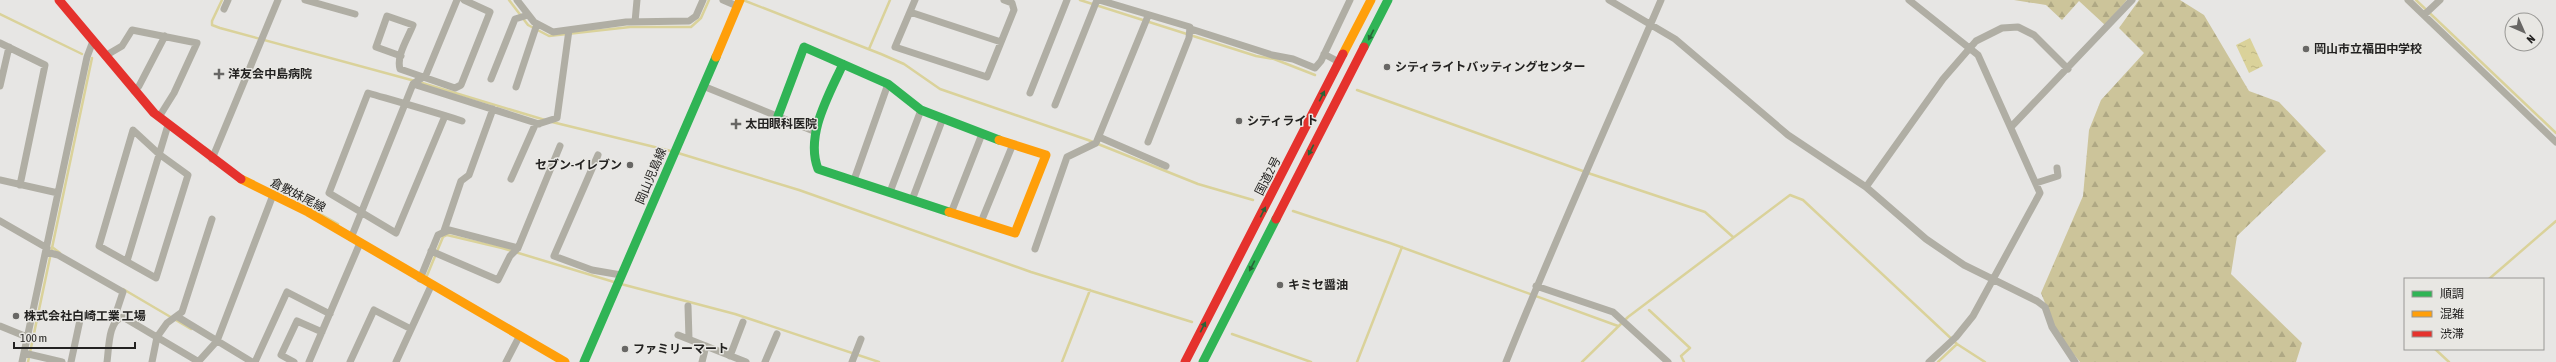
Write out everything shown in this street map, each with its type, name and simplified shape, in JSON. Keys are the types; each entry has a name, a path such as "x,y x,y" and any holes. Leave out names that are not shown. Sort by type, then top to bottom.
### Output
{"main road":[{"name":"倉敷妹尾線","path":"59,0 106,56 161,114 168,125 212,159 244,181 353,235 360,243 421,276 431,286 520,335 565,362"},
{"name":"国道2号","path":"1185,362 1371,0"},
{"path":"1203,362 1388,0"},
{"name":"岡山児島線","path":"584,362 739,3"},
{"path":"778,116 804,48 843,64 888,84 898,90 921,110 982,134 1046,155 1015,233 818,169 815,160 816,132 843,64"}],"street":[{"path":"212,159 278,0"},
{"path":"305,0 332,4 355,14"},
{"path":"353,235 416,81 426,75 457,0"},
{"path":"416,81 456,88 461,85 490,12 464,0"},
{"path":"517,0 524,16 536,28 553,32 568,33 635,22 689,22 696,16 703,0"},
{"path":"635,22 637,0"},
{"path":"723,0 739,3"},
{"path":"915,0 895,47 903,51 987,77 1014,10 1012,3 1004,0"},
{"path":"1030,93 1068,0"},
{"path":"1190,33 1272,55 1293,58 1314,68 1324,54 1350,0"},
{"path":"1609,0 1686,47 1788,135 1866,187 1926,239 1964,265 2045,307 2055,333 2075,362"},
{"path":"1506,362 1562,223 1587,172 1661,0"},
{"path":"1909,0 1978,55 2040,193 1973,316 1953,339 1929,362"},
{"path":"2011,127 2068,69 2132,0"},
{"path":"2408,0 2427,13 2556,142"},
{"path":"2427,13 2440,0"},
{"path":"224,10 225,1"},
{"path":"1055,105 1096,2 1146,20 1190,27 1190,33 1148,142"},
{"path":"910,12 1001,42"},
{"path":"400,56 376,47 387,16 413,25 398,63 400,69 416,81 493,109 541,123"},
{"path":"491,79 515,19 524,16"},
{"path":"1034,249 1067,157 1096,144 1146,20"},
{"path":"1866,187 1969,47 2002,28 2018,27 2034,35 2068,69"},
{"path":"516,88 536,28"},
{"path":"106,56 122,46 132,30 197,43 161,114"},
{"path":"511,179 535,125 556,119 568,33"},
{"path":"136,89 164,36"},
{"path":"22,362 28,354 28,337 49,251 58,193 87,57 94,41"},
{"path":"0,43 45,64 20,185"},
{"path":"0,86 9,47"},
{"path":"1324,54 1339,62"},
{"path":"854,180 888,84"},
{"path":"703,86 816,132"},
{"path":"445,116 396,233 329,193 368,93 462,121"},
{"path":"444,231 461,181 469,175 493,109"},
{"path":"890,192 921,110"},
{"path":"912,200 942,118"},
{"path":"127,261 168,125"},
{"path":"132,130 159,154 188,175 156,278 100,246 132,130"},
{"path":"951,213 982,134"},
{"path":"1099,138 1166,166"},
{"path":"980,222 1012,144"},
{"path":"434,253 498,280 516,250 560,146"},
{"path":"598,155 554,256 619,280"},
{"path":"2036,183 2058,176 2057,168"},
{"path":"0,180 58,193"},
{"path":"106,362 114,323 118,318 123,317 198,362 216,342 273,195"},
{"path":"152,362 157,337 166,323 176,318 182,312 212,219"},
{"path":"0,221 49,251 122,292 116,313 118,318"},
{"path":"421,276 434,253 438,235 444,231 449,230 516,250"},
{"path":"309,362 360,243"},
{"path":"396,362 431,286"},
{"path":"176,318 216,342 254,362 287,292 330,314"},
{"path":"1534,292 1613,312 1668,362"},
{"path":"688,306 689,339"},
{"path":"350,362 374,310 411,329"},
{"path":"71,362 80,320"},
{"path":"294,362 281,354 297,321 322,332"},
{"path":"730,356 743,322"},
{"path":"0,326 28,337"},
{"path":"766,362 777,334"},
{"path":"506,362 520,335"},
{"path":"678,335 746,362"},
{"path":"854,357 861,339"},
{"path":"702,362 706,346"},
{"path":"28,354 62,362"}],"green space":[{"path":"2014,0 2127,0 2105,25 2079,1 2062,20 2046,5"},
{"path":"2139,0 2180,0 2204,15 2249,91 2279,102 2326,151 2237,236 2231,274 2302,343 2296,362 2080,362 2058,335 2041,293 2083,196 2089,130 2101,100 2144,53 2119,28"}],"water":[{"path":"2250,38 2263,66 2249,73 2236,45"}],"waterway":[{"path":"222,0 212,21 212,25 415,81"},
{"path":"509,0 528,25 549,36 630,27 691,27 701,18 709,0"},
{"path":"743,0 904,64 940,89 1088,140 1198,184 1253,200"},
{"path":"869,49 890,0"},
{"path":"1080,0 1256,56 1274,59 1315,75"},
{"path":"2416,0 2556,133"},
{"path":"0,14 82,54"},
{"path":"28,362 92,58"},
{"path":"419,82 545,120"},
{"path":"1357,90 1591,174 1705,212 1733,237"},
{"path":"552,122 671,151"},
{"path":"204,147 210,151"},
{"path":"678,153 799,190 1031,272 1192,322"},
{"path":"1582,362 1628,317 1790,195 1803,200 1957,344 1985,362"},
{"path":"308,207 338,224"},
{"path":"1293,211 1390,243 1618,326"},
{"path":"2490,278 2556,221"},
{"path":"426,278 443,237 447,235 502,248 614,282"},
{"path":"52,247 60,253"},
{"path":"1357,362 1402,247"},
{"path":"621,284 735,314 879,362"},
{"path":"123,289 191,329"},
{"path":"1062,362 1090,290"},
{"path":"1649,310 1690,348 1681,356 1684,362"},
{"path":"1232,334 1311,362"},
{"path":"1938,362 1957,344"},
{"path":"2436,350 2449,362"}],"traffic: fast":[{"path":"1364,47 1388,0"},
{"path":"778,116 804,47 888,84 921,110 999,140"},
{"path":"584,362 716,57"},
{"path":"843,64 820,115 814,143 818,169 949,212"},
{"path":"1203,362 1276,219"}],"traffic: slow":[{"path":"716,57 740,0"},
{"path":"1343,54 1371,0"},
{"path":"949,212 1015,233 1046,155 999,140"},
{"path":"241,179 308,212 565,362"}],"traffic: jam":[{"path":"59,0 154,113 241,179"},
{"path":"1276,219 1364,47"},
{"path":"1185,362 1343,54"}],"place":[{"name":"岡山市立福田中学校","path":"2306,49"},
{"name":"シティライトバッティングセンター","path":"1387,67"},
{"name":"洋友会中島病院","path":"219,74"},
{"name":"シティライト","path":"1239,121"},
{"name":"太田眼科医院","path":"736,124"},
{"name":"セブン-イレブン","path":"630,165"},
{"name":"キミセ醤油","path":"1280,285"},
{"name":"株式会社白崎工業 工場","path":"16,316"},
{"name":"ファミリーマート","path":"625,349"}]}
